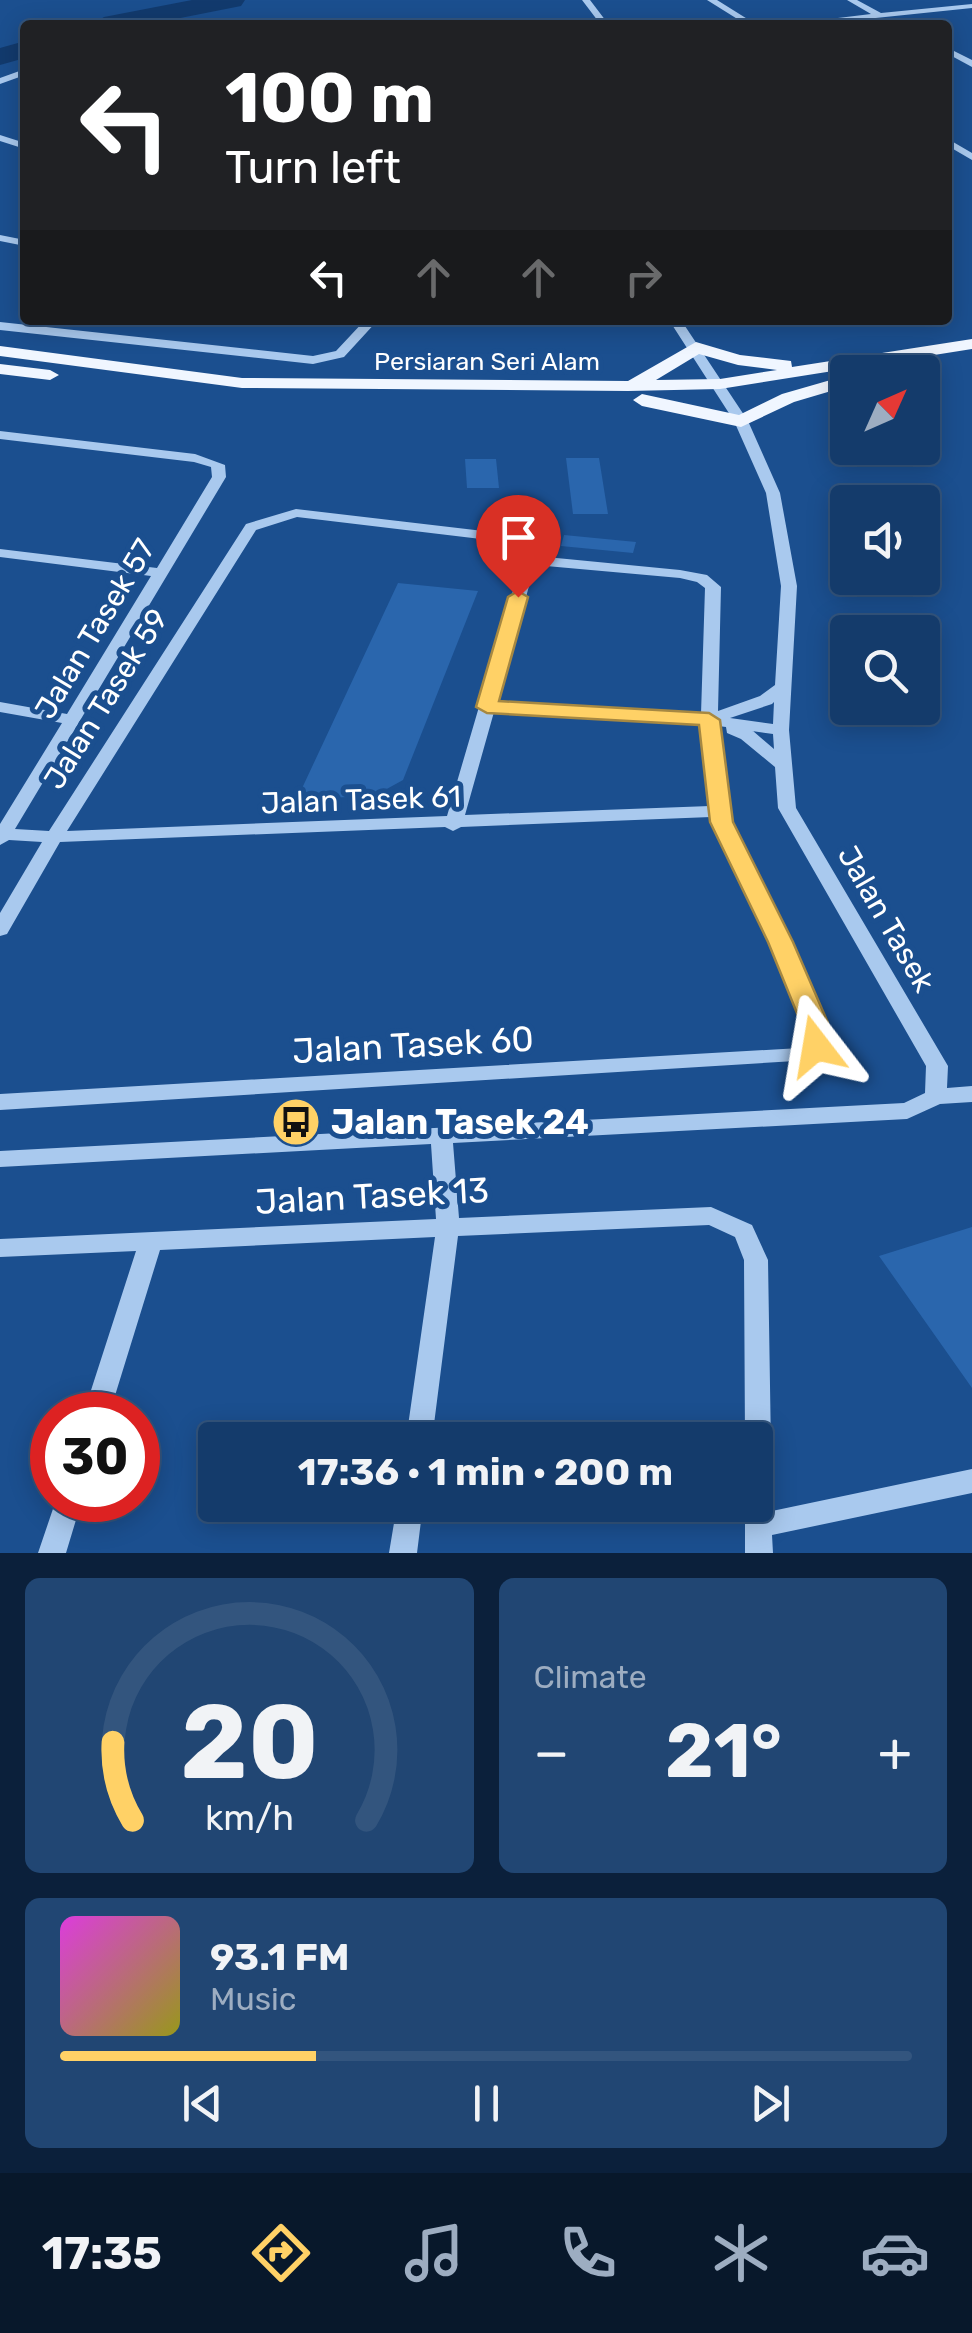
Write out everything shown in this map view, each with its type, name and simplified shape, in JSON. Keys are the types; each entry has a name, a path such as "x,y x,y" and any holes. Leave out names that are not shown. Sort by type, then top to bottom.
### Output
{"main road":[{"name":"Persiaran Seri Alam","path":"723,391 821,368 972,344"},
{"path":"635,393 696,347 738,360 821,368"},
{"name":"Persiaran Seri Alam","path":"0,352 242,383 635,393"},
{"path":"940,365 972,360"},
{"name":"Persiaran Seri Alam","path":"0,369 234,398 723,391 830,381"},
{"path":"635,393 741,421 788,398 830,385"}],"street":[{"path":"586,0 602,20"},
{"path":"711,0 745,20"},
{"path":"850,0 888,20"},
{"path":"837,20 972,6"},
{"path":"0,326 314,360 340,354 367,325"},
{"name":"Jalan Tasek","path":"680,325 741,421 773,493 789,586 781,730 787,808 937,1066 936,1097"},
{"name":"Jalan Tasek 57","path":"0,434 195,458 218,465 219,477 2,837"},
{"name":"Jalan Tasek 59","path":"0,930 54,837 250,527 296,513 509,538 528,546 529,560"},
{"path":"0,553 161,573"},
{"path":"454,824 529,560 680,574 702,578 713,587 709,720 720,811"},
{"path":"709,720 766,700 785,685"},
{"path":"0,707 73,720"},
{"path":"487,707 709,720 781,730"},
{"path":"709,720 747,735 784,765"},
{"name":"Jalan Tasek 61","path":"2,837 454,824 720,811"},
{"name":"Jalan Tasek 60","path":"4,1099 805,1055 816,1046 814,1023 781,942 721,822 720,811"},
{"path":"0,1159 907,1111 936,1097 972,1094"},
{"path":"421,1422 448,1228 442,1137"},
{"name":"Jalan Tasek 13","path":"0,1248 711,1216 744,1231 756,1260 758,1540"},
{"path":"103,1392 151,1242"},
{"path":"758,1540 972,1481"},
{"path":"52,1553 62,1522"},
{"path":"403,1553 408,1522"}],"building":[{"path":"566,458 599,458 608,514 573,514"},
{"path":"465,459 496,459 499,488 467,488"},
{"path":"564,535 636,542 633,553 561,546"},
{"path":"398,583 478,591 403,780 374,796 297,799"},
{"path":"972,1227 972,1388 879,1256"}],"waterway":[{"path":"130,20 232,0"},
{"path":"0,57 20,51"}],"place":[{"name":"Jalan Tasek 24","path":"296,1122"}],"route":[{"path":"518,597 487,707 709,720 721,822 781,942 814,1023 816,1046"}]}
